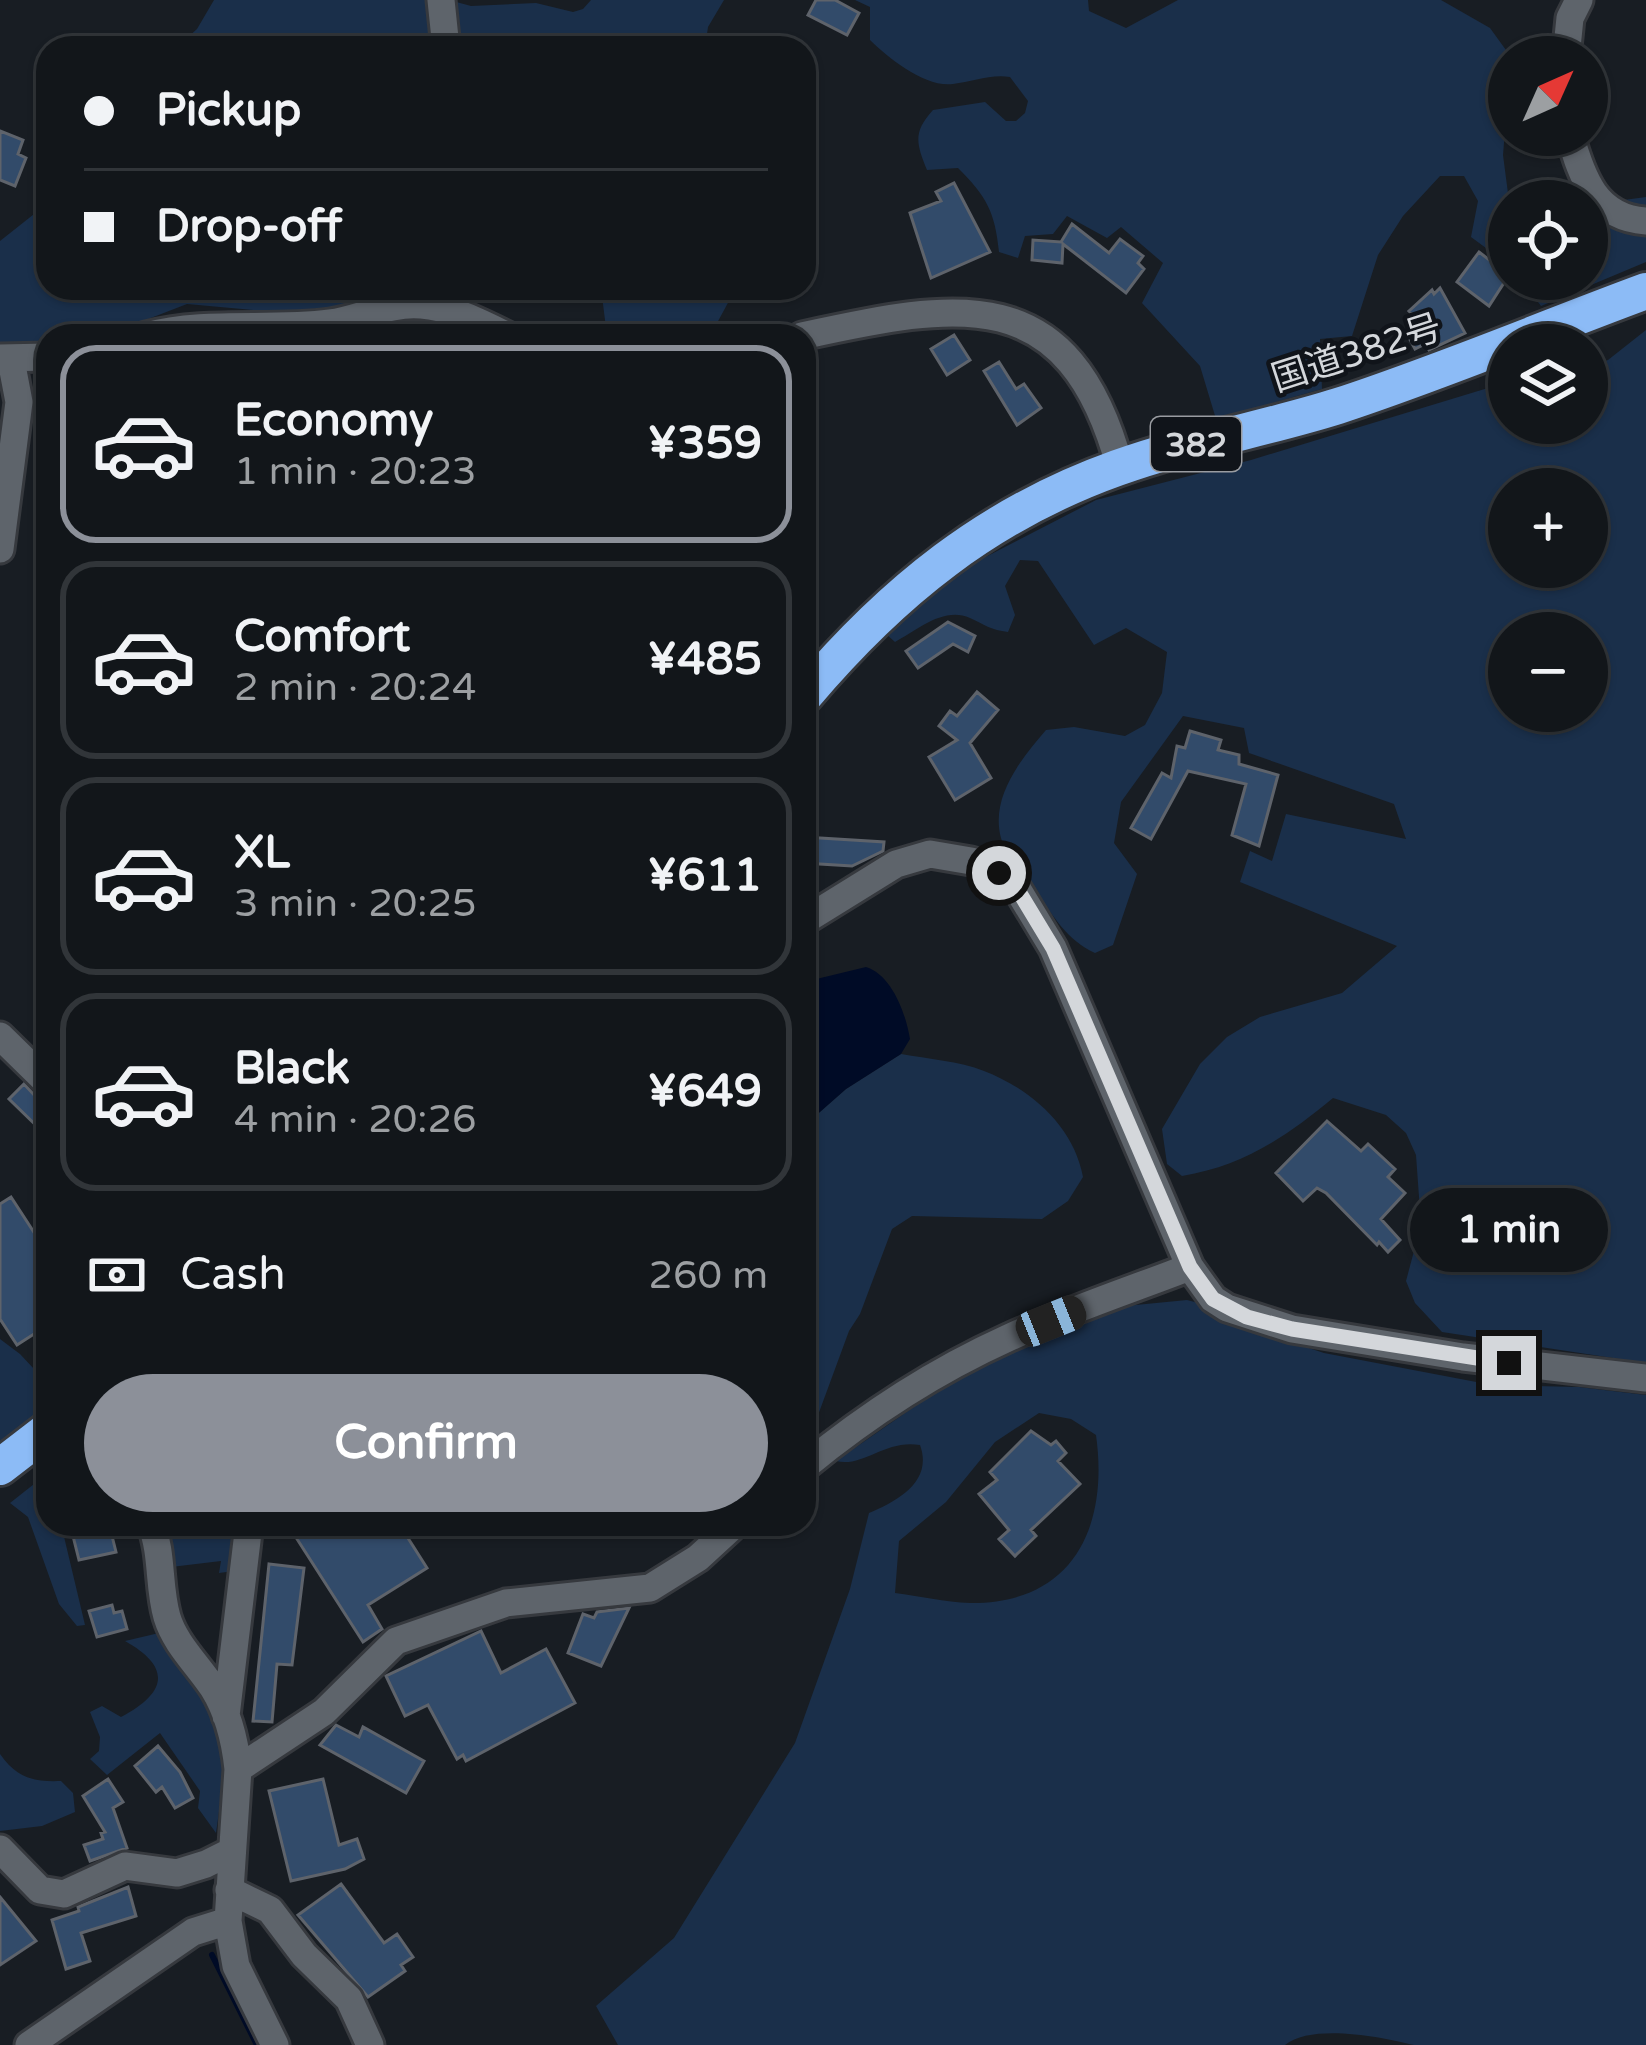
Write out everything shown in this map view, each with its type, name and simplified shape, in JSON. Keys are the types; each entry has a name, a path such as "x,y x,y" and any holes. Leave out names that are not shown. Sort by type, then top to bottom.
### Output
{"highway":[{"name":"国道382号","path":"816,683 941,559 1040,499 1120,467 1398,386 1646,291"},
{"path":"0,1467 36,1439"}],"street":[{"path":"441,0 445,36"},
{"path":"1568,36 1579,0"},
{"path":"1576,156 1602,206 1624,220 1646,221"},
{"path":"320,324 334,323 389,300"},
{"path":"401,300 436,307 478,324"},
{"path":"816,333 954,310 993,313 1018,322 1058,350 1092,389 1120,467"},
{"path":"0,549 20,402 5,359 36,358"},
{"path":"816,914 896,864 931,854 971,861 999,873 1018,890 1053,948 1190,1267 1213,1299 1227,1308 1292,1329 1463,1357 1646,1378"},
{"path":"0,1036 36,1071"},
{"path":"816,1457 886,1405 1008,1337 1190,1267"},
{"path":"156,1536 167,1617 226,1716 238,1768 227,1922 236,1966 275,2045"},
{"path":"226,1716 248,1536"},
{"path":"238,1768 324,1712 397,1641 506,1604 650,1588 698,1558 722,1536"},
{"path":"0,1849 40,1890 64,1894 125,1866 178,1873 232,1850"},
{"path":"229,1890 270,1910 304,1955 349,1999 370,2045"},
{"path":"29,2045 193,1932 227,1922"}],"shaded area":[{"path":"214,0 449,0 471,6 536,3 573,12 591,0 724,0 707,36 189,36"},
{"path":"855,0 1088,0 1089,11 1126,28 1178,0 1441,0 1496,36 1488,36 1488,156 1503,156 1506,180 1488,180 1488,250 1471,237 1478,201 1464,176 1440,176 1403,216 1378,255 1352,336 1320,339 1322,389 1216,419 1200,366 1142,303 1163,263 1121,227 1107,238 1067,216 1053,234 1025,236 1018,258 999,252 988,206 968,178 958,168 927,170 918,138 933,110 985,102 1006,121 1016,121 1025,113 1028,101 1010,77 942,84 920,77 870,40 870,7"},
{"path":"1646,197 1646,262 1608,278 1608,202"},
{"path":"36,212 36,300 366,300 356,306 286,313 187,304 132,324 36,324 36,347 0,346 0,241"},
{"path":"602,300 730,300 716,324 606,324"},
{"path":"1646,330 1646,1363 1442,1332 1415,1303 1406,1281 1421,1225 1416,1155 1406,1133 1386,1115 1333,1098 1281,1137 1225,1165 1182,1176 1167,1164 1162,1129 1200,1064 1227,1037 1260,1017 1342,993 1397,946 1240,882 1250,851 1272,861 1286,814 1406,839 1394,804 1249,753 1244,728 1183,716 1121,802 1114,843 1137,874 1113,945 1095,953 1062,927 1012,860 1001,838 1000,808 1018,766 1046,730 1074,727 1125,736 1145,725 1162,693 1167,652 1126,628 1094,645 1038,561 1020,560 1005,586 1015,615 1008,632 950,615 895,642 885,633 941,580 1096,500 1251,460 1488,388 1488,444 1608,444 1608,360"},
{"path":"866,967 875,971 901,1007 910,1039 901,1054 846,1089 816,1115 816,979"},
{"path":"901,1054 974,1068 1018,1088 1048,1112 1070,1142 1083,1177 1068,1201 1042,1219 912,1216 892,1229 816,1421 816,1115 846,1089"},
{"path":"1187,1300 1210,1306 1227,1321 1324,1353 1492,1385 1579,1387 1646,1395 1646,2045 1414,2045 1329,2033 1285,2045 618,2045 596,2006 674,1938 795,1743 850,1589 869,1513 911,1488 923,1458 920,1445 907,1444 856,1461 836,1461 980,1361 1115,1307","holes":["1039,1413 1071,1419 1096,1435 1099,1469 1089,1529 1059,1575 1006,1600 970,1603 895,1593 899,1541 946,1502 995,1442"]},
{"path":"0,1339 36,1371 36,1418 0,1445"},
{"path":"36,1482 36,1536 64,1536 85,1625 77,1626 59,1604 28,1517 10,1503"},
{"path":"170,1536 238,1536 234,1571 219,1573 221,1561 171,1567"},
{"path":"159,1633 196,1682 216,1724 222,1771 216,1833 198,1808 200,1791 160,1733 107,1775 90,1759 99,1751 100,1737 90,1712 102,1706 121,1717 147,1699 158,1680 151,1661 125,1641"},
{"path":"0,1754 26,1777 61,1781 73,1793 75,1812 42,1826 0,1831"}],"building":[{"path":"816,0 835,0 859,13 847,35 808,15"},
{"path":"0,131 23,140 18,154 26,158 15,186 0,180"},
{"path":"954,183 990,252 931,278 910,213 941,201 936,192"},
{"path":"1072,224 1109,253 1120,239 1143,256 1138,263 1144,269 1126,293 1063,244 1062,263 1032,260 1033,240 1061,242"},
{"path":"1479,252 1488,259 1488,300 1493,300 1489,306 1457,282"},
{"path":"1440,288 1465,333 1429,350 1425,344 1415,349 1407,334 1423,325 1409,311"},
{"path":"954,335 970,360 947,375 931,349"},
{"path":"999,362 1016,389 1024,384 1041,408 1017,425 984,371"},
{"path":"948,622 975,636 968,652 953,644 918,668 906,651"},
{"path":"977,692 998,710 970,743 991,778 955,800 929,757 957,740 939,726 950,711 957,716"},
{"path":"1190,731 1221,740 1218,750 1239,755 1239,764 1278,775 1259,846 1232,835 1246,784 1188,771 1151,839 1131,828 1162,773 1171,778 1177,746 1185,748"},
{"path":"816,838 884,842 883,851 852,866 816,864"},
{"path":"24,1084 36,1097 36,1125 9,1099"},
{"path":"1327,1121 1361,1151 1368,1144 1395,1169 1388,1177 1405,1193 1381,1219 1400,1240 1388,1252 1326,1193 1317,1188 1303,1201 1276,1173"},
{"path":"11,1197 36,1236 36,1333 17,1345 0,1319 0,1204"},
{"path":"1031,1431 1051,1445 1056,1441 1066,1453 1058,1461 1080,1484 1031,1530 1036,1536 1015,1556 999,1539 1009,1530 979,1494 997,1480 990,1472"},
{"path":"73,1536 112,1536 116,1552 79,1560"},
{"path":"407,1536 427,1568 368,1605 382,1629 363,1642 297,1539"},
{"path":"269,1564 304,1568 292,1665 277,1664 272,1722 253,1721"},
{"path":"112,1605 114,1613 122,1611 127,1629 97,1637 89,1611"},
{"path":"629,1608 601,1666 568,1653 583,1614 594,1618 597,1612"},
{"path":"481,1631 501,1673 546,1649 575,1703 466,1761 463,1755 457,1759 428,1705 405,1716 386,1676"},
{"path":"336,1725 359,1737 363,1727 424,1761 406,1793 320,1745"},
{"path":"158,1746 180,1772 193,1798 175,1808 162,1787 156,1792 135,1766"},
{"path":"108,1779 123,1802 113,1808 127,1848 90,1861 84,1845 103,1839 105,1832 83,1796"},
{"path":"323,1779 339,1845 357,1839 364,1859 345,1869 291,1881 269,1791"},
{"path":"341,1884 384,1943 397,1934 413,1957 401,1965 405,1971 368,1997 298,1915"},
{"path":"128,1887 136,1916 81,1933 90,1961 66,1969 52,1920"},
{"path":"0,1897 36,1941 0,1965"}],"waterway":[{"path":"212,1955 257,2045"}],"route":[{"path":"999,873 1018,890 1053,948 1190,1267 1213,1299 1247,1317 1292,1329 1509,1363"}]}
